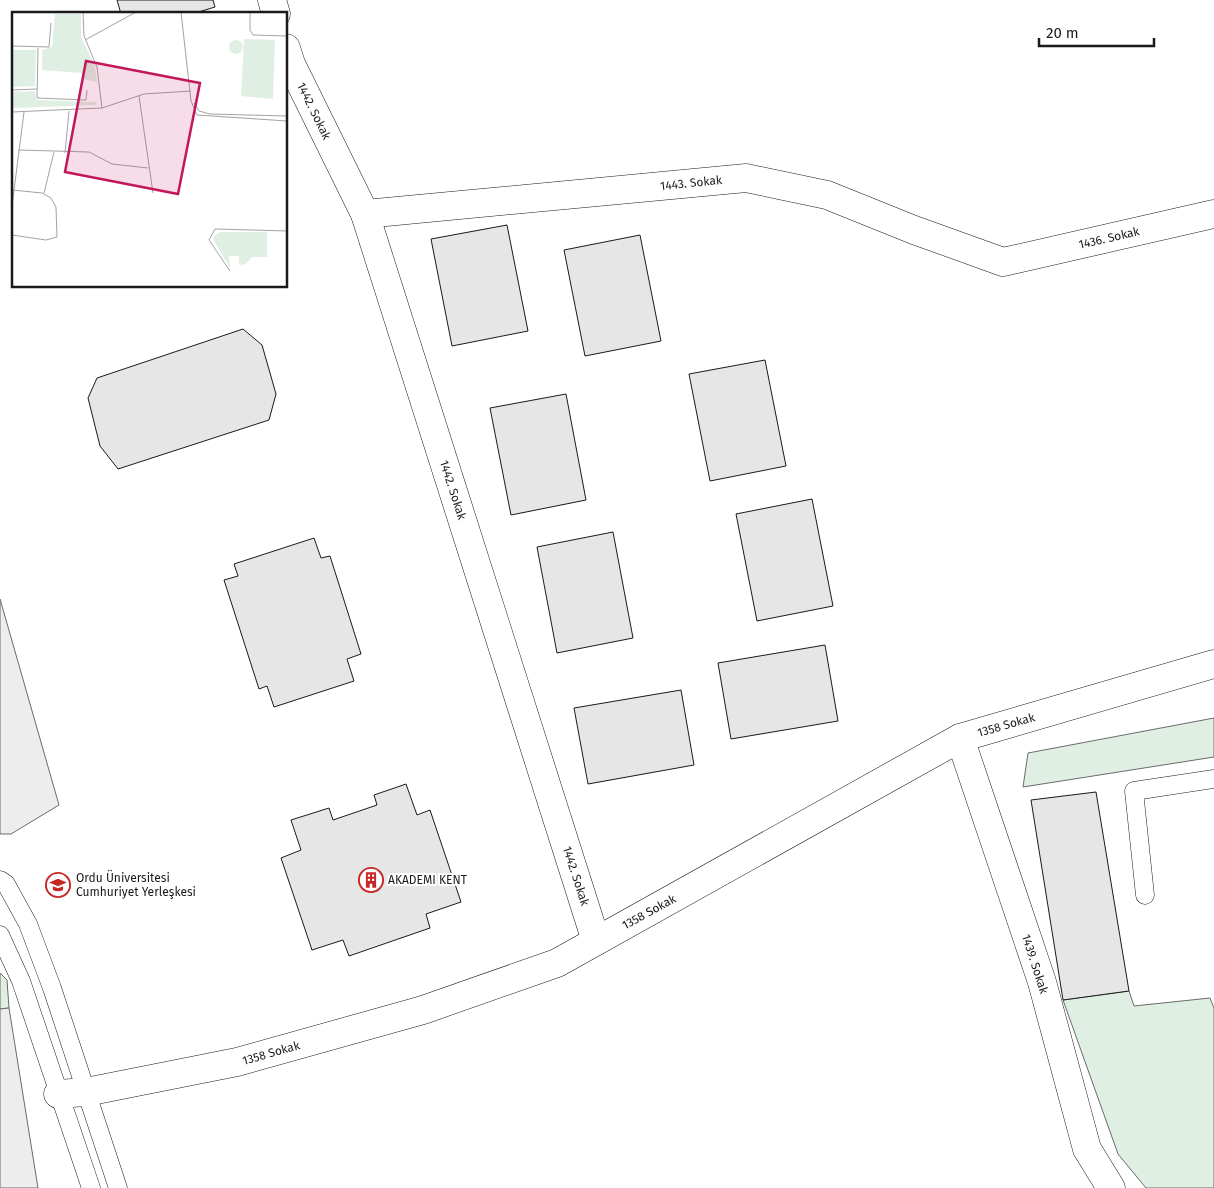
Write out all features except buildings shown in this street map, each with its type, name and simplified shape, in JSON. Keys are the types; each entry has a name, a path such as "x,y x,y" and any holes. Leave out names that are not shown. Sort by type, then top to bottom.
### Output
{"street":[{"name":"1442. Sokak","path":"288,54 365,214 596,941"},
{"name":"1443. Sokak","path":"365,214 746,178 827,195 914,230 1003,262"},
{"name":"1436. Sokak","path":"1003,262 1214,214"},
{"name":"1358 Sokak","path":"58,1094 86,1092 236,1062 423,1010 557,963 960,738 1214,664"},
{"name":"1439. Sokak","path":"960,738 1042,982 1087,1149 1111,1188"}],"lane":[{"path":"1145,896 1134,790 1214,779"},
{"path":"0,880 6,884 28,924 52,988 118,1188"},
{"path":"0,936 21,981 91,1188"}],"green space":[{"path":"1214,718 1214,757 1023,787 1028,753"},
{"path":"0,973 7,980 9,1008 0,1009"},
{"path":"1129,991 1134,1006 1210,998 1214,1008 1214,1188 1146,1188 1118,1154 1063,1000"}],"shaded area":[{"path":"0,599 59,805 11,834 0,834"},
{"path":"9,1008 38,1188 0,1188 0,1009"}],"place":[{"name":"AKADEMI KENT","path":"371,880"},
{"name":"Ordu Üniversitesi Cumhuriyet Yerleşkesi","path":"58,885"}]}
